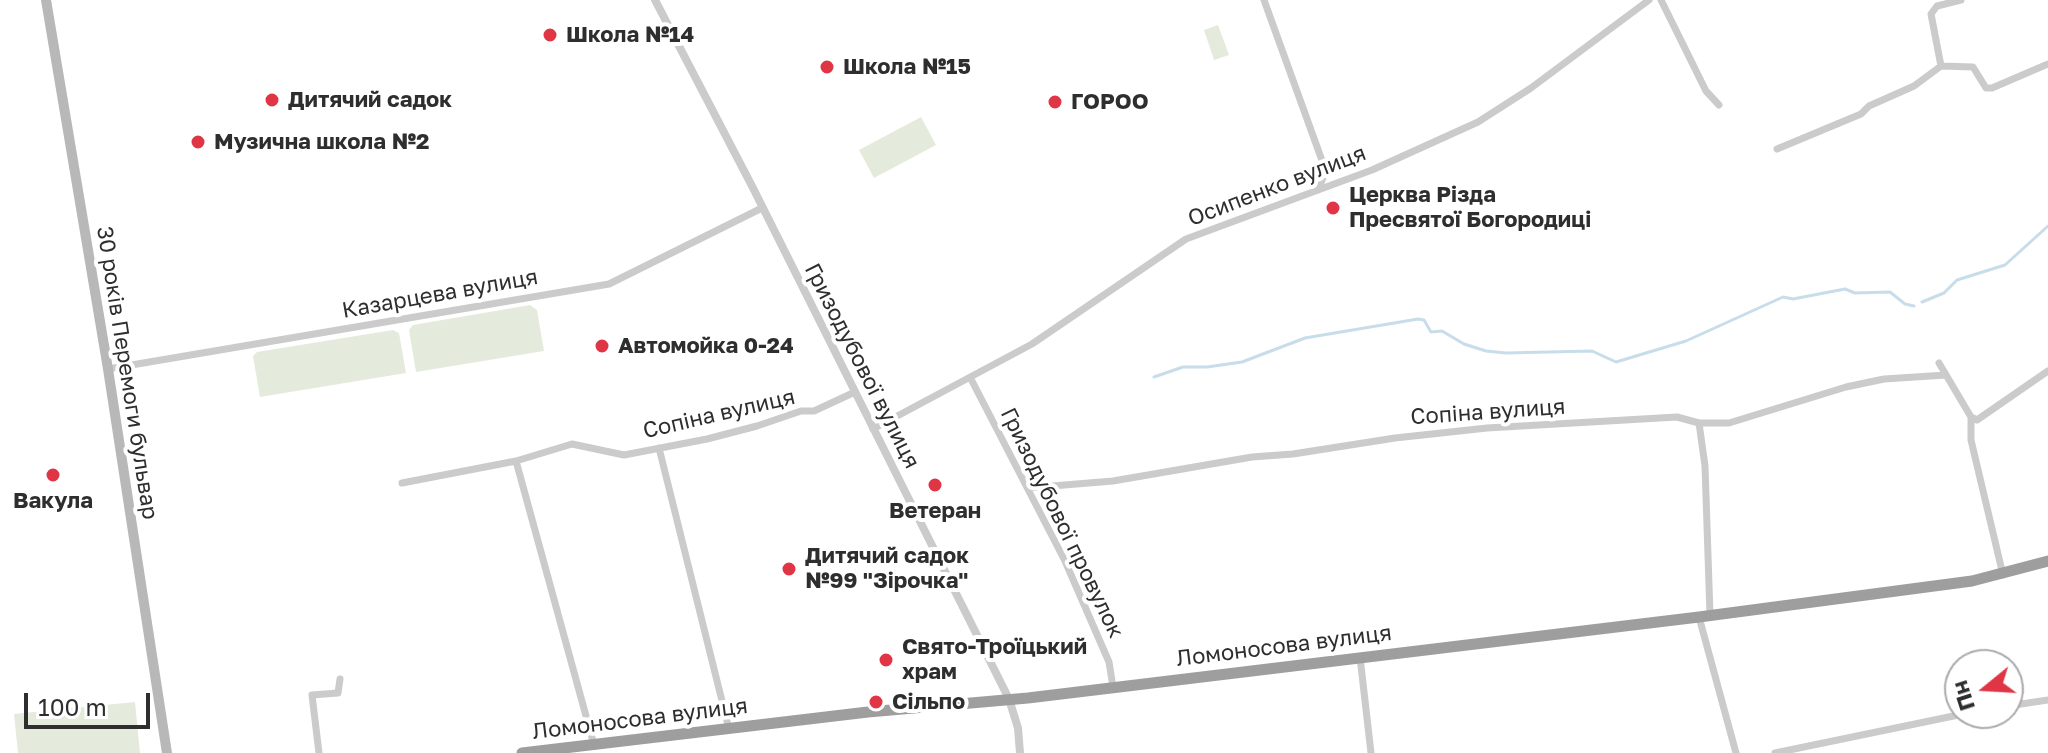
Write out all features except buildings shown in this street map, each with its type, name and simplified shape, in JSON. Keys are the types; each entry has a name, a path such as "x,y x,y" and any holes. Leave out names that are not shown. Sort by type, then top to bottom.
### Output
{"highway":[{"name":"Ломоносова вулиця","path":"522,753 1113,687 1704,616 1972,581 2048,561"}],"main road":[{"name":"30 років Перемоги бульвар","path":"46,0 108,369 167,753"}],"street":[{"name":"Гризодубової вулиця","path":"655,0 1009,699 1018,728 1020,753"},
{"path":"1264,0 1324,166 1318,190"},
{"name":"Осипенко вулиця","path":"873,429 971,379 1078,314 1186,239 1426,148 1478,122 1531,88 1649,0"},
{"path":"1661,0 1706,91 1719,105"},
{"path":"1941,66 1931,14 1937,6 1961,0"},
{"path":"1777,149 1861,114 1869,106 1914,86 1941,66 1973,67 1986,88 1992,88 2048,64"},
{"name":"Казарцева вулиця","path":"108,369 609,284 762,208"},
{"path":"1939,363 1971,417 1971,440 2003,575"},
{"path":"1971,417 1977,420 2048,371"},
{"name":"Сопіна вулиця","path":"1028,488 1113,481 1252,457 1487,428 1677,417 1699,423 1729,423 1805,398 1884,379 1946,375"},
{"name":"Гризодубової провулок","path":"971,379 1065,561 1109,662 1113,687"},
{"name":"Сопіна вулиця","path":"402,483 516,461 572,444 624,455 659,448 757,426 801,411 814,411 855,392"},
{"path":"1699,423 1705,466 1704,616 1736,753"},
{"path":"659,448 729,729"},
{"path":"516,461 594,745"},
{"path":"1360,657 1371,753"},
{"path":"319,753 312,695 338,693 340,679"},
{"path":"2024,704 2048,700"},
{"path":"1775,753 1944,718"}],"green space":[{"path":"1218,25 1229,55 1214,60 1204,30"},
{"path":"921,117 936,145 874,178 859,150"},
{"path":"530,305 537,310 544,351 416,372 409,330 413,325"},
{"path":"393,330 399,333 406,373 260,397 253,356 257,352"},
{"path":"135,702 140,753 18,753 14,714"}],"waterway":[{"path":"1922,302 1944,293 1957,280 2005,265 2048,226"},
{"path":"1154,377 1183,367 1242,362 1305,338 1418,319 1424,320 1431,332 1442,331 1464,344 1486,351 1592,351 1616,362 1686,341 1783,297 1793,299 1845,289 1855,293 1890,292 1905,304 1914,306"}],"place":[{"name":"Школа №14","path":"550,35"},
{"name":"Школа №15","path":"827,67"},
{"name":"Дитячий садок","path":"272,100"},
{"name":"ГОРОО","path":"1055,102"},
{"name":"Музична школа №2","path":"198,142"},
{"name":"Церква Різда Пресвятої Богородиці","path":"1333,208"},
{"name":"Автомойка 0-24","path":"602,346"},
{"name":"Вакула","path":"53,475"},
{"name":"Ветеран","path":"935,485"},
{"name":"Дитячий садок №99 \"Зірочка\"","path":"789,569"},
{"name":"Свято-Троїцький храм","path":"886,660"},
{"name":"Сільпо","path":"876,702"}]}
